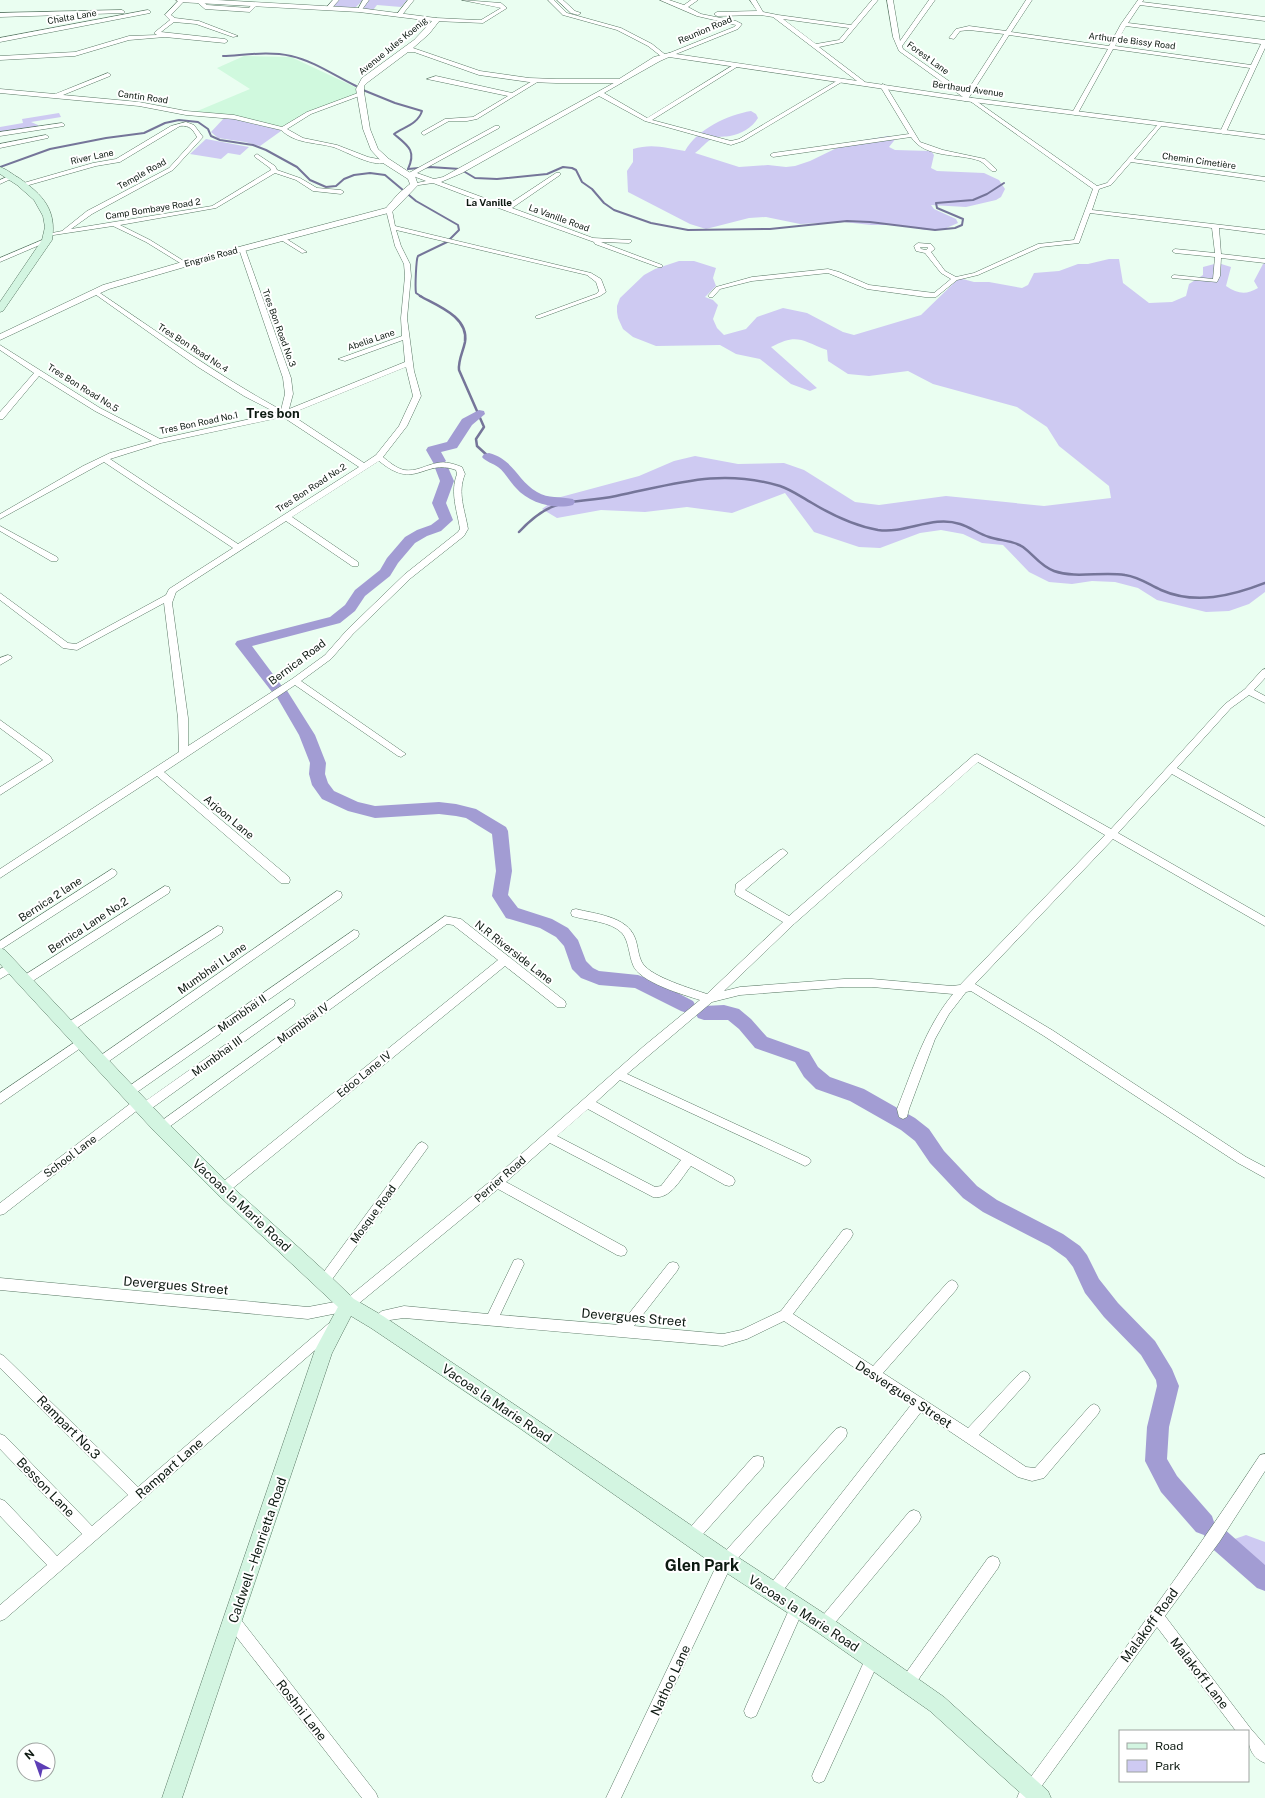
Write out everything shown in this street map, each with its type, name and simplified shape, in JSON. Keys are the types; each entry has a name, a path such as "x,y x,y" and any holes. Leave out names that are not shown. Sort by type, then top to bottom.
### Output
{"main road":[{"path":"0,170 37,196 42,202 49,219 48,237 0,309"},
{"name":"Vacoas la Marie Road","path":"0,954 6,971 24,981 81,1042 101,1061 161,1127 223,1189 324,1280 348,1305 377,1322 524,1421 726,1561 908,1682 937,1704 1032,1795"},
{"name":"Caldwell – Henrietta Road","path":"172,1798 233,1622 324,1350 348,1305"}],"street":[{"path":"181,0 168,15 173,20 197,22 235,36"},
{"name":"Avenue Jules Koenig","path":"181,0 359,10 400,14 436,20 434,26 418,40 361,84 359,91 360,94"},
{"path":"328,8 336,0"},
{"path":"359,10 366,0"},
{"path":"400,14 411,0"},
{"path":"436,20 478,22 483,21 504,8 501,5 465,0"},
{"path":"551,0 565,14 619,29 664,54"},
{"path":"560,0 573,12 621,26 642,35 654,43 664,54"},
{"name":"Reunion Road","path":"663,0 685,7 699,15 738,22 739,26 664,54"},
{"path":"685,7 695,0"},
{"path":"753,0 761,13"},
{"path":"815,46 841,41 875,0"},
{"name":"Forest Lane","path":"890,0 896,37 901,50 1096,188"},
{"path":"899,47 932,0"},
{"path":"968,98 1029,0"},
{"path":"1075,113 1124,24 1140,1 1265,19"},
{"path":"1195,10 1199,3"},
{"path":"0,14 128,12"},
{"name":"Chalta Lane","path":"0,40 148,12"},
{"path":"699,15 761,13 852,27"},
{"path":"775,16 863,83"},
{"path":"161,35 157,33 158,31 173,20"},
{"path":"1124,24 1265,42 1223,132"},
{"name":"Arthur de Bissy Road","path":"952,38 958,30 963,28 1253,66"},
{"path":"0,58 75,54 129,38 161,35 225,41"},
{"path":"418,40 416,46 420,51"},
{"path":"407,49 420,51 472,71 536,81 621,81"},
{"path":"283,129 289,123 360,94 368,137 374,149 410,184 434,182 460,172 621,81 664,54"},
{"name":"Berthaud Avenue","path":"664,54 1075,113 1265,137"},
{"path":"1256,60 1265,61"},
{"path":"646,120 737,65"},
{"path":"54,96 108,75"},
{"path":"430,79 436,78 513,95"},
{"path":"599,93 646,120 731,143 741,140 842,80"},
{"path":"424,133 446,120 454,119 466,121 475,118 536,81"},
{"path":"883,86 912,136 918,143 941,152 970,156 983,160 994,170"},
{"name":"Cantin Road","path":"0,91 139,104 186,113 234,117 283,129 287,133 297,138 335,146 363,159 385,161"},
{"name":"River Lane","path":"22,185 95,164 118,161 173,127 182,124"},
{"name":"Temple Road","path":"65,231 98,207 133,190 172,168 186,150 200,138 190,124 182,124"},
{"path":"711,296 718,288 752,279 828,270 867,286 925,295 936,295 955,279 976,274 1040,245 1077,242 1096,188 1108,184 1160,124"},
{"path":"0,134 62,125"},
{"path":"389,210 410,184 497,127"},
{"path":"773,155 912,136"},
{"path":"0,146 46,137"},
{"path":"257,156 273,167 274,171 298,179 315,190 341,192"},
{"name":"Chemin Cimetière","path":"1130,160 1265,179"},
{"name":"Camp Bombaye Road 2","path":"0,260 48,237 65,231 206,209 226,200 274,171"},
{"name":"La Vanille Road","path":"410,184 414,174 660,266"},
{"path":"506,209 558,174"},
{"path":"0,182 11,177"},
{"name":"Tres Bon Road No.2","path":"0,596 66,646 77,646 169,597 172,591 379,457 403,426 418,396 409,363 404,314 408,276 407,264 398,246 389,210"},
{"name":"Engrais Road","path":"0,337 95,292 185,264 389,210"},
{"path":"1088,211 1265,232"},
{"path":"115,224 148,241 185,264"},
{"path":"1174,277 1215,281 1218,277 1215,226"},
{"path":"393,227 515,255 589,274 598,278 602,286 602,292 598,295 538,317"},
{"path":"283,239 304,252"},
{"name":"La Vanille Road","path":"592,240 629,241"},
{"name":"Tres Bon Road No.3","path":"242,249 287,378 289,394 284,414"},
{"path":"1175,251 1265,261"},
{"path":"927,252 943,272 955,279"},
{"name":"Tres Bon Road No.4","path":"95,292 201,365 284,414 363,466"},
{"name":"Abelia Lane","path":"342,359 406,337"},
{"name":"Tres Bon Road No.5","path":"0,347 95,409 159,442"},
{"name":"Tres Bon Road No.1","path":"0,518 105,459 159,442 284,414 409,363"},
{"path":"0,417 39,372"},
{"name":"Bernica Road","path":"0,874 184,755 295,681 328,657 350,632 408,576 451,542 464,529 456,493 457,483 461,474 459,469 446,463 414,473 403,473 387,465 379,457"},
{"path":"105,459 238,548"},
{"path":"286,517 354,564"},
{"path":"0,528 54,559"},
{"path":"169,597 168,603 183,718 184,755"},
{"path":"904,1114 903,1109 930,1038 945,1011 963,989 1112,834 1220,717 1228,706 1248,691 1265,672"},
{"path":"295,681 401,754"},
{"path":"1248,691 1265,700"},
{"path":"0,723 47,758 48,761 0,792"},
{"name":"Perrier Road","path":"348,1305 497,1183 648,1049 709,999 790,921 977,756 1112,834"},
{"path":"1171,769 1265,822"},
{"name":"Arjoon Lane","path":"158,772 285,880"},
{"path":"1112,834 1265,922"},
{"path":"783,853 739,889 740,892 790,921"},
{"name":"Bernica 2 lane","path":"0,946 112,873"},
{"name":"Bernica Lane No.2","path":"24,981 165,890"},
{"name":"Mumbhai I Lane","path":"101,1061 337,895"},
{"path":"576,913 611,922 625,930 630,937 638,966 648,975 679,989 709,999 740,991 844,984 872,984 952,990 972,987 1048,1033 1242,1160 1265,1173"},
{"name":"N.R Riverside Lane","path":"448,920 505,960 561,1004"},
{"name":"Mumbhai IV","path":"161,1127 448,920"},
{"path":"68,1028 218,930"},
{"name":"Mumbhai II","path":"137,1101 354,934"},
{"name":"Edoo Lane IV","path":"223,1189 505,960"},
{"name":"Mumbhai III","path":"137,1101 290,1004"},
{"path":"0,1099 81,1042"},
{"path":"619,1075 805,1161"},
{"name":"School Lane","path":"0,1210 137,1101"},
{"path":"587,1103 729,1181"},
{"path":"548,1137 653,1192 660,1193 665,1190 689,1159"},
{"name":"Mosque Road","path":"324,1280 422,1147"},
{"path":"497,1183 621,1251"},
{"name":"Devergues Street","path":"377,1322 389,1313 404,1312 723,1340 743,1335 785,1315 847,1234"},
{"path":"492,1319 518,1264"},
{"path":"622,1332 672,1267"},
{"name":"Devergues Street","path":"0,1284 308,1313 348,1305"},
{"path":"874,1374 952,1286"},
{"name":"Desvergues Street","path":"785,1315 1022,1472 1032,1475 1039,1473 1094,1410"},
{"name":"Rampart Lane","path":"0,1614 91,1534 338,1323"},
{"name":"Rampart No.3","path":"0,1360 138,1495"},
{"path":"969,1437 1024,1377"},
{"path":"773,1592 920,1404"},
{"name":"Nathoo Lane","path":"613,1798 726,1561 841,1433"},
{"name":"Besson Lane","path":"0,1440 91,1534"},
{"name":"Malakoff Road","path":"1032,1795 1156,1615 1215,1536 1265,1460"},
{"path":"691,1537 758,1462"},
{"path":"0,1506 56,1565"},
{"path":"824,1625 914,1517"},
{"path":"908,1682 993,1563"},
{"path":"751,1711 797,1608"},
{"name":"Malakoff Lane","path":"1156,1615 1244,1730"},
{"name":"Roshni Lane","path":"233,1622 371,1798"},
{"path":"819,1776 873,1658"},
{"path":"1249,1736 1265,1756"}],"shaded area":[{"path":"244,56 291,57 357,88 357,94 308,113 281,127 234,115 195,112 250,89 217,68"}],"green space":[{"path":"338,0 363,0 355,8 331,7"},
{"path":"369,0 407,0 401,7 377,5 373,10 361,9"},
{"path":"751,111 756,114 758,118 749,128 734,135 714,138 708,141 695,153 739,167 768,165 786,167 795,166 810,161 847,143 888,136 897,137 889,147 895,150 931,151 934,155 931,168 937,171 984,173 999,180 1005,189 1001,197 996,200 966,207 931,205 934,209 956,219 958,223 944,229 926,230 899,225 871,225 844,222 800,224 766,217 749,218 706,229 690,224 628,192 627,171 633,162 633,149 653,146 685,151 697,136 714,124 733,116"},
{"path":"59,113 61,117 31,122 38,125 39,128 0,134 0,127 23,123 22,119"},
{"path":"225,117 277,128 281,131 260,146 218,138 211,132"},
{"path":"206,139 249,147 240,155 228,153 221,159 190,154"},
{"path":"1109,259 1119,259 1123,283 1149,303 1172,302 1186,296 1189,284 1203,275 1203,267 1218,263 1231,267 1226,286 1234,291 1242,293 1250,292 1258,288 1254,281 1265,263 1265,592 1249,604 1229,611 1206,612 1157,600 1138,588 1115,582 1092,581 1072,584 1049,582 1029,572 1003,545 982,543 963,534 941,530 920,533 880,548 859,547 814,532 785,493 732,513 687,507 645,512 601,510 557,518 542,509 557,498 639,476 674,461 695,456 738,464 784,463 804,470 855,502 879,505 946,496 1044,506 1111,498 1109,486 1059,446 1047,427 1017,407 933,384 908,371 869,376 848,374 828,361 827,350 805,341 793,339 787,340 771,347 817,388 810,391 791,384 760,359 736,354 720,345 656,346 633,337 623,329 617,312 617,306 620,298 644,275 655,269 679,261 694,261 716,268 713,278 716,286 705,297 713,300 718,305 713,319 717,328 724,335 746,329 757,317 783,308 807,313 843,332 854,335 921,315 959,278 974,282 989,282 1022,288 1028,285 1034,273 1059,271 1078,264 1088,264"},
{"path":"1246,1535 1265,1542 1265,1585 1246,1572 1238,1562 1229,1541"}],"waterway":[{"path":"223,56 266,54 300,58 356,86"},
{"path":"363,90 395,103 422,111 414,122 394,134 407,145 411,152 411,162 408,169 430,167 460,169 475,178 497,179 547,174 563,167 572,168 576,170 582,182 592,189 604,203 614,210 651,223 688,230 770,229 847,221 870,222 935,230 955,228 962,225 963,219 937,208 936,203 973,200 987,194 1004,183"},
{"path":"0,167 50,149 106,138 144,133 165,123 179,120 198,122 208,129 211,136 220,140 253,145 266,150 297,167 310,180 326,187 336,186 344,179 354,175 370,173 385,175 416,201 458,225 459,230 447,242 418,256 416,268 416,293 422,297"},
{"path":"420,296 451,313 462,326 465,333 465,342 460,359 459,370 484,427 476,439 477,446 489,457"},
{"path":"439,461 433,450 452,445 467,422 479,414"},
{"path":"489,457 503,464 522,487 531,494 545,501 568,502"},
{"path":"277,688 242,644 335,620 350,608 360,593 385,573 392,561 410,540 422,533 436,528 446,520 439,503 447,481 442,468"},
{"path":"519,532 531,520 543,512 553,506 564,503 601,499 698,480 737,478 780,486 844,520 878,530 888,531 939,522 960,524 985,536 1019,545 1049,569 1063,573 1080,575 1125,575 1139,579 1174,595 1200,598 1227,595 1265,583"},
{"path":"281,693 307,735 318,763 317,774 320,785 328,795 354,807 375,812 411,811 439,808 470,813 500,831 504,871 500,896 512,913 546,923 562,933 568,938 577,960 583,970 587,973 605,979 632,980 657,990 687,1006"},
{"path":"704,1013 724,1012 733,1014 745,1024 761,1043 794,1053 802,1057 811,1072 823,1083 857,1095 908,1124 922,1135 937,1157 970,1192 990,1206 1056,1240 1073,1252 1080,1261 1092,1286 1111,1310 1148,1348 1165,1376 1168,1386 1158,1427 1156,1461 1169,1484 1204,1524"},
{"path":"1215,1536 1265,1580"}],"district":[{"name":"La Vanille","path":"489,202"},
{"name":"Tres bon","path":"273,413"},
{"name":"Glen Park","path":"702,1565"}]}
